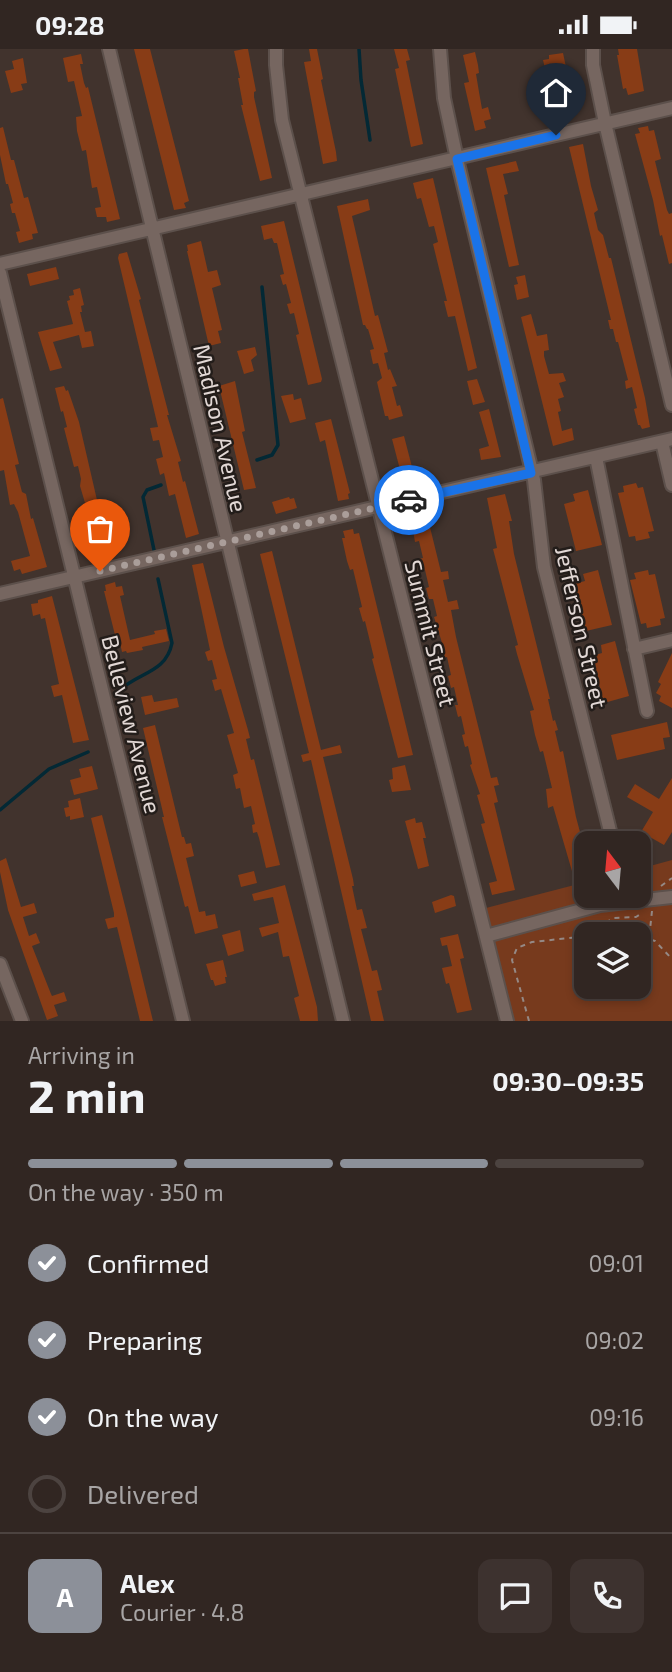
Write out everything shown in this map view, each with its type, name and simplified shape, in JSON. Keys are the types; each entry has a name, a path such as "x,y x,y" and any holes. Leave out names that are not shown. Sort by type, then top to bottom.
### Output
{"street":[{"name":"Madison Avenue","path":"109,49 343,1021"},
{"name":"Summit Street","path":"276,49 282,120 507,1021"},
{"name":"Jefferson Street","path":"440,49 444,98 457,159 536,497 544,567 609,831"},
{"path":"593,49 593,65 605,123 672,405"},
{"path":"0,264 672,108"},
{"name":"Belleview Avenue","path":"0,273 183,1021"},
{"path":"0,594 667,440 672,485"},
{"path":"596,457 648,711"},
{"path":"634,649 672,640"},
{"path":"486,936 600,905 672,897"},
{"path":"0,964 22,1021"}],"path":[{"path":"658,890 672,878"},
{"path":"651,908 649,939 672,959"},
{"path":"529,1021 512,960 517,948 532,942 579,937 614,918 636,917 646,909"}],"shaded area":[{"path":"672,860 672,1021 514,1021 486,908 574,885 574,908 651,908 651,866"}],"building":[{"path":"134,49 150,49 189,201 184,203 186,208 174,210"},
{"path":"248,49 256,91 254,97 272,178 260,181 241,105 240,78 234,51"},
{"path":"309,49 317,49 336,152 337,161 323,164 304,62 311,61"},
{"path":"394,49 407,49 410,60 406,61 423,144 411,147 395,69 399,68"},
{"path":"618,49 637,49 644,91 628,95 626,88 623,89"},
{"path":"475,52 482,109 488,107 491,119 484,121 486,128 475,131 464,83 469,82 463,55"},
{"path":"563,53 573,107 555,111 543,60 549,59 549,55"},
{"path":"81,54 84,83 86,88 88,87 120,219 107,222 106,217 97,217 95,208 101,207 97,187 92,188 86,150 82,151 77,131 76,117 82,116 74,81 68,82 63,58"},
{"path":"23,58 27,83 21,84 23,90 11,93 5,71 14,69 12,61"},
{"path":"648,126 649,131 654,130 661,159 655,161 667,210 669,214 672,213 672,263 669,264 635,134 640,133 638,128"},
{"path":"3,127 11,160 14,160 24,198 28,197 38,233 32,234 33,239 19,243 16,232 20,231 15,213 12,213 10,204 13,203 0,155 0,128"},
{"path":"583,144 598,210 594,213 598,230 603,235 611,258 645,398 650,427 642,429 638,425 634,409 637,408 632,387 626,389 625,381 628,380 618,342 613,329 610,329 608,320 611,320 569,147"},
{"path":"516,161 519,171 503,174 508,194 504,195 519,265 509,267 486,168"},
{"path":"433,178 477,368 468,371 455,316 448,317 444,301 447,301 433,244 438,242 434,226 429,227 421,198 417,199 413,183"},
{"path":"368,199 370,210 352,216 375,316 378,315 388,352 384,353 388,370 390,369 397,386 392,387 403,416 389,420 388,416 385,416 377,382 382,378 378,363 373,364 370,350 374,349 368,329 363,325 337,206"},
{"path":"284,221 322,379 321,382 308,385 296,335 299,334 294,313 290,314 287,304 291,303 286,284 283,285 280,275 284,274 277,243 274,243 272,238 264,240 261,226"},
{"path":"201,241 208,272 217,270 221,285 212,288 222,330 218,331 221,343 209,346 187,251 187,245"},
{"path":"127,252 181,461 178,462 183,482 185,481 199,534 186,538 175,494 169,496 164,473 160,475 156,459 163,457 159,440 153,441 150,428 158,427 118,258 119,254"},
{"path":"56,267 59,279 30,286 27,274"},
{"path":"525,275 529,297 517,300 514,285 518,284 516,277"},
{"path":"80,288 84,305 81,306 80,312 85,332 91,331 94,346 82,348 79,335 53,342 62,368 50,371 38,332 73,324 67,301 70,300 69,296 74,295 73,290"},
{"path":"531,314 537,336 547,334 549,350 544,351 544,356 549,374 563,373 566,381 559,383 564,397 558,399 561,411 558,412 562,431 572,428 574,440 553,446 521,317"},
{"path":"255,347 257,355 251,360 254,371 244,374 237,351"},
{"path":"477,379 485,402 473,405 467,381"},
{"path":"235,381 245,431 242,432 256,488 244,490 219,386"},
{"path":"64,386 66,391 68,390 79,422 109,552 94,555 94,543 85,514 88,513 80,486 78,466 74,467 64,428 67,427 55,388"},
{"path":"293,394 294,400 301,398 306,419 290,423 281,396"},
{"path":"3,398 19,464 15,465 22,492 26,494 31,519 33,518 47,567 22,574 20,569 14,571 11,561 30,556 18,512 14,504 10,505 4,470 0,471 0,399"},
{"path":"489,409 501,457 481,460 479,449 489,446 479,412"},
{"path":"331,419 350,493 349,499 338,501 325,440 320,442 315,423"},
{"path":"404,436 412,467 415,466 418,477 403,481 392,439"},
{"path":"636,483 638,488 643,487 654,531 648,532 650,538 636,541 635,536 629,537 618,493 624,492 623,486"},
{"path":"588,490 602,545 576,551 564,504 575,501 573,494"},
{"path":"505,494 512,521 509,521 514,554 553,721 555,720 558,730 555,731 560,752 563,751 580,831 574,831 574,878 553,806 548,808 546,789 552,788 543,751 540,752 535,735 530,711 534,710 517,654 515,646 518,645 493,549 497,548 487,498"},
{"path":"294,498 297,508 276,514 272,502"},
{"path":"427,515 441,572 448,571 449,579 443,580 448,602 457,600 459,609 451,610 456,637 491,778 497,777 499,785 494,786 498,802 494,803 515,890 492,895 489,883 497,881 481,824 485,823 477,795 480,794 470,765 468,746 465,747 462,735 465,734 455,705 458,705 454,687 451,688 448,676 451,675 447,657 443,658 440,646 443,646 434,617 437,616 433,599 429,599 425,570 422,571 419,559 423,558 419,541 415,542 413,518"},
{"path":"353,529 354,534 359,533 413,755 398,758 365,621 363,622 359,608 362,607 353,569 350,570 342,538 345,538 343,531"},
{"path":"272,551 321,750 340,745 342,753 323,757 353,879 357,910 362,909 367,928 361,929 372,971 377,970 382,990 377,991 384,1021 371,1021 311,760 303,762 301,755 309,753 260,554"},
{"path":"203,563 248,730 250,738 246,739 251,760 254,759 280,865 266,868 257,832 253,833 252,825 255,824 251,806 244,808 240,788 236,789 233,775 238,773 227,735 234,733 221,689 215,691 212,680 217,679 212,660 208,661 205,652 210,650 192,565"},
{"path":"598,570 612,625 586,631 574,584 585,581 583,574"},
{"path":"648,570 649,575 655,574 665,618 660,619 661,625 647,628 646,623 641,624 630,580 636,579 634,573"},
{"path":"115,582 116,587 122,586 124,595 120,596 130,640 166,629 169,641 142,647 143,650 122,652 104,591 105,585"},
{"path":"52,596 89,740 73,743 62,695 54,697 51,686 59,684 45,618 41,619 40,614 33,616 31,604"},
{"path":"615,641 629,696 604,703 592,656 602,653 601,645"},
{"path":"672,653 672,708 659,701 661,696 656,693 661,684 658,682"},
{"path":"152,695 154,702 177,698 179,707 145,715 141,697"},
{"path":"667,722 670,737 663,738 665,749 617,760 611,735"},
{"path":"155,725 182,837 186,844 191,843 194,856 186,858 199,912 205,911 206,916 215,914 218,928 195,934 188,906 185,907 162,817 143,728"},
{"path":"405,765 411,790 392,792 389,780 393,779 392,768"},
{"path":"92,766 98,789 74,795 70,780 81,777 79,769"},
{"path":"672,778 672,832 664,845 651,838 651,831 642,831 653,812 627,797 635,784 659,799"},
{"path":"80,798 84,817 70,820 70,816 66,817 64,808 69,807 68,801"},
{"path":"102,815 153,1021 140,1021 117,927 108,929 105,919 114,917 114,913 91,818"},
{"path":"415,818 416,823 422,822 429,866 418,869 405,821"},
{"path":"6,858 21,907 34,903 37,913 23,917 29,936 36,933 40,943 32,946 51,994 52,996 64,992 67,1001 54,1005 58,1016 47,1020 8,910 0,872 0,861"},
{"path":"254,871 257,883 241,887 238,875"},
{"path":"285,885 317,1007 318,1021 300,1021 294,998 299,996 289,956 283,957 278,932 262,937 259,928 279,923 273,897 254,901 252,894"},
{"path":"454,896 456,906 435,913 432,902"},
{"path":"240,930 244,951 228,956 222,935"},
{"path":"458,934 464,958 460,959 472,1010 457,1013 442,968 452,966 447,945 442,946 440,938"},
{"path":"223,960 226,983 215,986 206,964"}],"waterway":[{"path":"359,49 370,140"},
{"path":"257,460 272,455 278,445 262,287"},
{"path":"154,550 143,497 147,490 161,485"},
{"path":"120,690 158,666 169,653 172,643 158,579"},
{"path":"0,810 49,769 88,752"}],"way so far":[{"path":"100,571 409,500"}],"route":[{"path":"409,500 531,473 457,159 556,135"}]}
